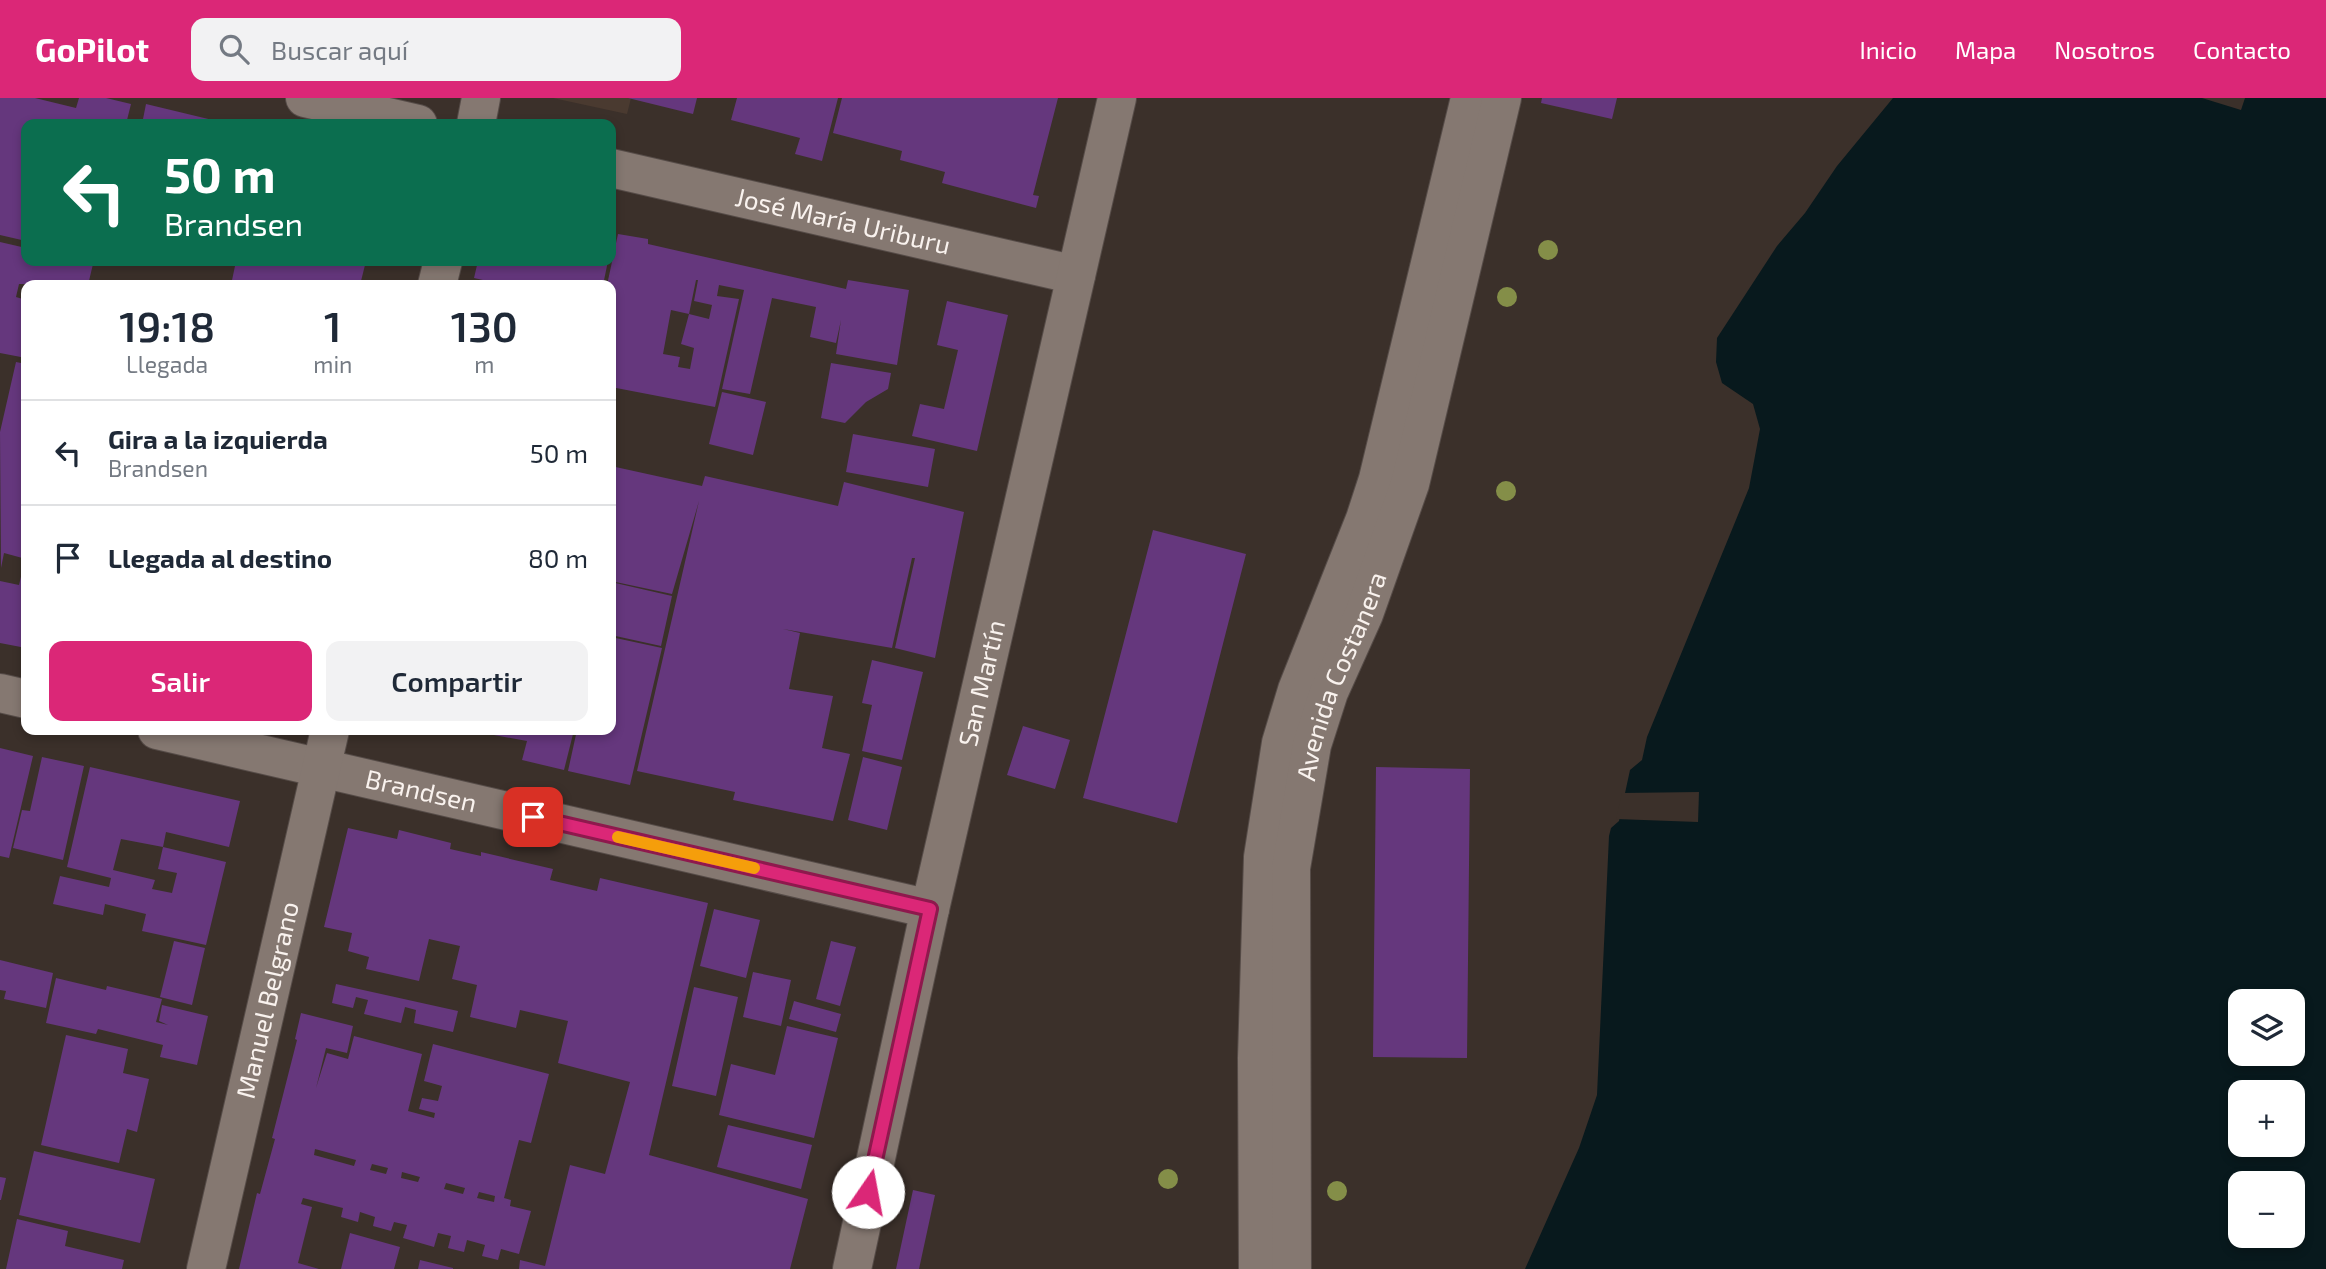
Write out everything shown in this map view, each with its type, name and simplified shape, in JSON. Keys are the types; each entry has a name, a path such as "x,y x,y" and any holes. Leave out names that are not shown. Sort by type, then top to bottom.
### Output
{"street":[{"path":"305,98 396,119"},
{"path":"476,119 481,98"},
{"name":"San Martín","path":"852,1269 930,909 1117,98"},
{"name":"Avenida Costanera","path":"1258,1269 1257,1058 1262,857 1281,743 1297,690 1365,519 1378,479 1471,98"},
{"name":"Avenida Costanera","path":"1292,1269 1291,868 1312,745 1329,692 1364,614 1410,484 1503,98"},
{"name":"José María Uriburu","path":"616,170 1076,275"},
{"path":"0,693 21,698"},
{"name":"Brandsen","path":"179,735 930,909"},
{"name":"Manuel Belgrano","path":"206,1269 329,735"}],"shaded area":[{"path":"553,98 631,98 627,114"},
{"path":"1893,98 2202,98 2241,110 2245,98 2326,98 2326,1269 1525,1269 1579,1148 1597,1095 1611,828 1619,821 1630,770 1642,760 1647,737 1749,488 1760,429 1753,404 1722,383 1716,362 1717,338 1777,246 1805,213 1837,166"}],"pier":[{"path":"1699,792 1698,822 1616,819 1622,793"}],"building":[{"path":"0,98 35,98 76,108 79,98 106,98 131,104 127,119 21,119 21,240 0,235"},
{"path":"628,98 697,98 693,114"},
{"path":"737,98 838,98 822,161 795,154 800,138 731,120"},
{"path":"842,98 1058,98 1033,195 1039,196 1036,208 942,183 945,172 900,160 902,151 833,133"},
{"path":"1542,98 1617,98 1612,119 1541,103"},
{"path":"146,104 208,119 143,119"},
{"path":"618,234 648,239 648,244 846,289 848,280 909,290 897,365 836,354 841,320 836,343 810,337 816,307 772,298 750,394 722,389 744,290 719,285 717,296 739,299 715,407 616,388 616,280 608,280 611,266 616,266","holes":["698,280 694,301 712,305 709,319 689,314","671,310 689,314 681,344 694,348 690,369 678,367 680,357 663,354"]},
{"path":"0,242 21,247 21,266 93,266 89,280 21,280 16,297 21,298 21,357 0,353"},
{"path":"235,266 365,266 361,280 232,280"},
{"path":"477,266 607,266 604,280 474,278"},
{"path":"947,301 1008,315 977,451 912,436 920,404 944,409 958,350 937,345"},
{"path":"16,362 21,363 21,558 4,553 1,568 0,432"},
{"path":"831,363 891,373 888,389 866,402 845,423 821,418"},
{"path":"722,392 766,402 753,455 709,444"},
{"path":"853,434 935,449 928,487 846,472"},
{"path":"616,467 702,486 705,476 838,506 844,482 964,512 935,658 895,648 915,558 912,558 892,648 783,629 800,633 789,689 833,696 822,748 850,754 833,821 733,800 735,792 637,771 699,501 672,594 616,582"},
{"path":"1153,530 1246,554 1177,823 1083,798"},
{"path":"21,577 21,647 0,643 0,581 19,585"},
{"path":"616,583 672,596 661,646 616,636"},
{"path":"616,638 662,648 630,785 568,771 576,735 616,735"},
{"path":"872,660 923,672 902,760 862,751 872,705 862,703"},
{"path":"1023,726 1070,740 1055,789 1007,775"},
{"path":"494,735 573,735 564,770 522,760 527,741"},
{"path":"0,748 33,756 9,858 0,856"},
{"path":"42,757 84,766 63,860 13,848 22,810 30,811"},
{"path":"863,757 902,767 887,830 848,820"},
{"path":"90,767 240,801 229,847 166,832 163,847 226,862 206,945 142,931 146,914 105,904 103,915 53,904 60,876 109,887 111,878 67,867","holes":["121,839 163,847 158,869 177,873 172,893 152,889 155,880 113,870"]},
{"path":"1376,767 1470,769 1467,1058 1373,1057"},
{"path":"348,828 397,839 399,830 451,843 450,849 481,856 481,852 553,869 550,880 597,891 600,878 708,903 649,1155 808,1199 790,1269 519,1269 520,1260 545,1266 570,1165 605,1174 630,1082 558,1063 568,1021 520,1010 516,1028 470,1017 477,985 452,979 460,946 429,939 419,981 366,969 369,957 348,951 352,933 324,927"},
{"path":"714,909 760,920 746,978 700,966"},
{"path":"174,941 205,948 192,1005 160,997"},
{"path":"831,941 856,947 840,1006 816,999"},
{"path":"0,960 53,973 46,1008 4,999 6,991 0,990"},
{"path":"753,972 791,980 781,1026 743,1017"},
{"path":"56,978 162,999 156,1022 168,1025 159,1021 162,1005 208,1016 197,1065 160,1057 163,1045 98,1029 96,1034 46,1023"},
{"path":"336,984 458,1011 453,1032 414,1023 416,1010 405,1007 401,1023 364,1014 368,1000 356,997 353,1008 332,1003"},
{"path":"694,987 738,997 716,1096 672,1086"},
{"path":"794,1001 841,1014 836,1032 789,1019"},
{"path":"301,1013 353,1026 347,1053 326,1048 316,1088 327,1053 348,1059 354,1036 422,1054 408,1111 434,1118 435,1113 419,1109 422,1098 438,1101 442,1086 424,1081 433,1044 549,1074 531,1143 519,1140 504,1198 511,1200 510,1206 531,1211 519,1254 501,1249 498,1260 482,1256 485,1245 467,1240 464,1252 448,1248 451,1236 438,1233 434,1247 403,1238 407,1225 394,1222 391,1231 373,1226 375,1217 360,1212 358,1222 341,1217 343,1208 303,1198 301,1204 312,1207 298,1263 319,1269 239,1269 257,1193 260,1194 275,1139 272,1138 297,1040 295,1039","holes":["315,1149 356,1160 354,1166 314,1155","372,1164 388,1168 386,1174 370,1170","402,1172 420,1177 418,1182 401,1178","446,1183 465,1188 463,1194 444,1189","479,1192 495,1196 494,1202 477,1198"]},
{"path":"787,1026 838,1038 814,1138 719,1115 731,1064 775,1075"},
{"path":"66,1035 128,1049 123,1073 149,1079 137,1132 127,1129 119,1163 41,1145"},
{"path":"728,1125 812,1145 801,1189 717,1167"},
{"path":"34,1151 155,1179 140,1243 19,1215"},
{"path":"0,1177 6,1178 1,1200 0,1200"},
{"path":"913,1190 935,1195 919,1269 896,1269"},
{"path":"17,1219 68,1231 65,1246 124,1260 122,1269 6,1269"},
{"path":"350,1233 400,1247 394,1269 341,1269"},
{"path":"420,1260 453,1268 453,1269 418,1269"}],"slow traffic":[{"path":"618,837 754,868"}],"route":[{"path":"533,817 930,909 868,1192"}]}
